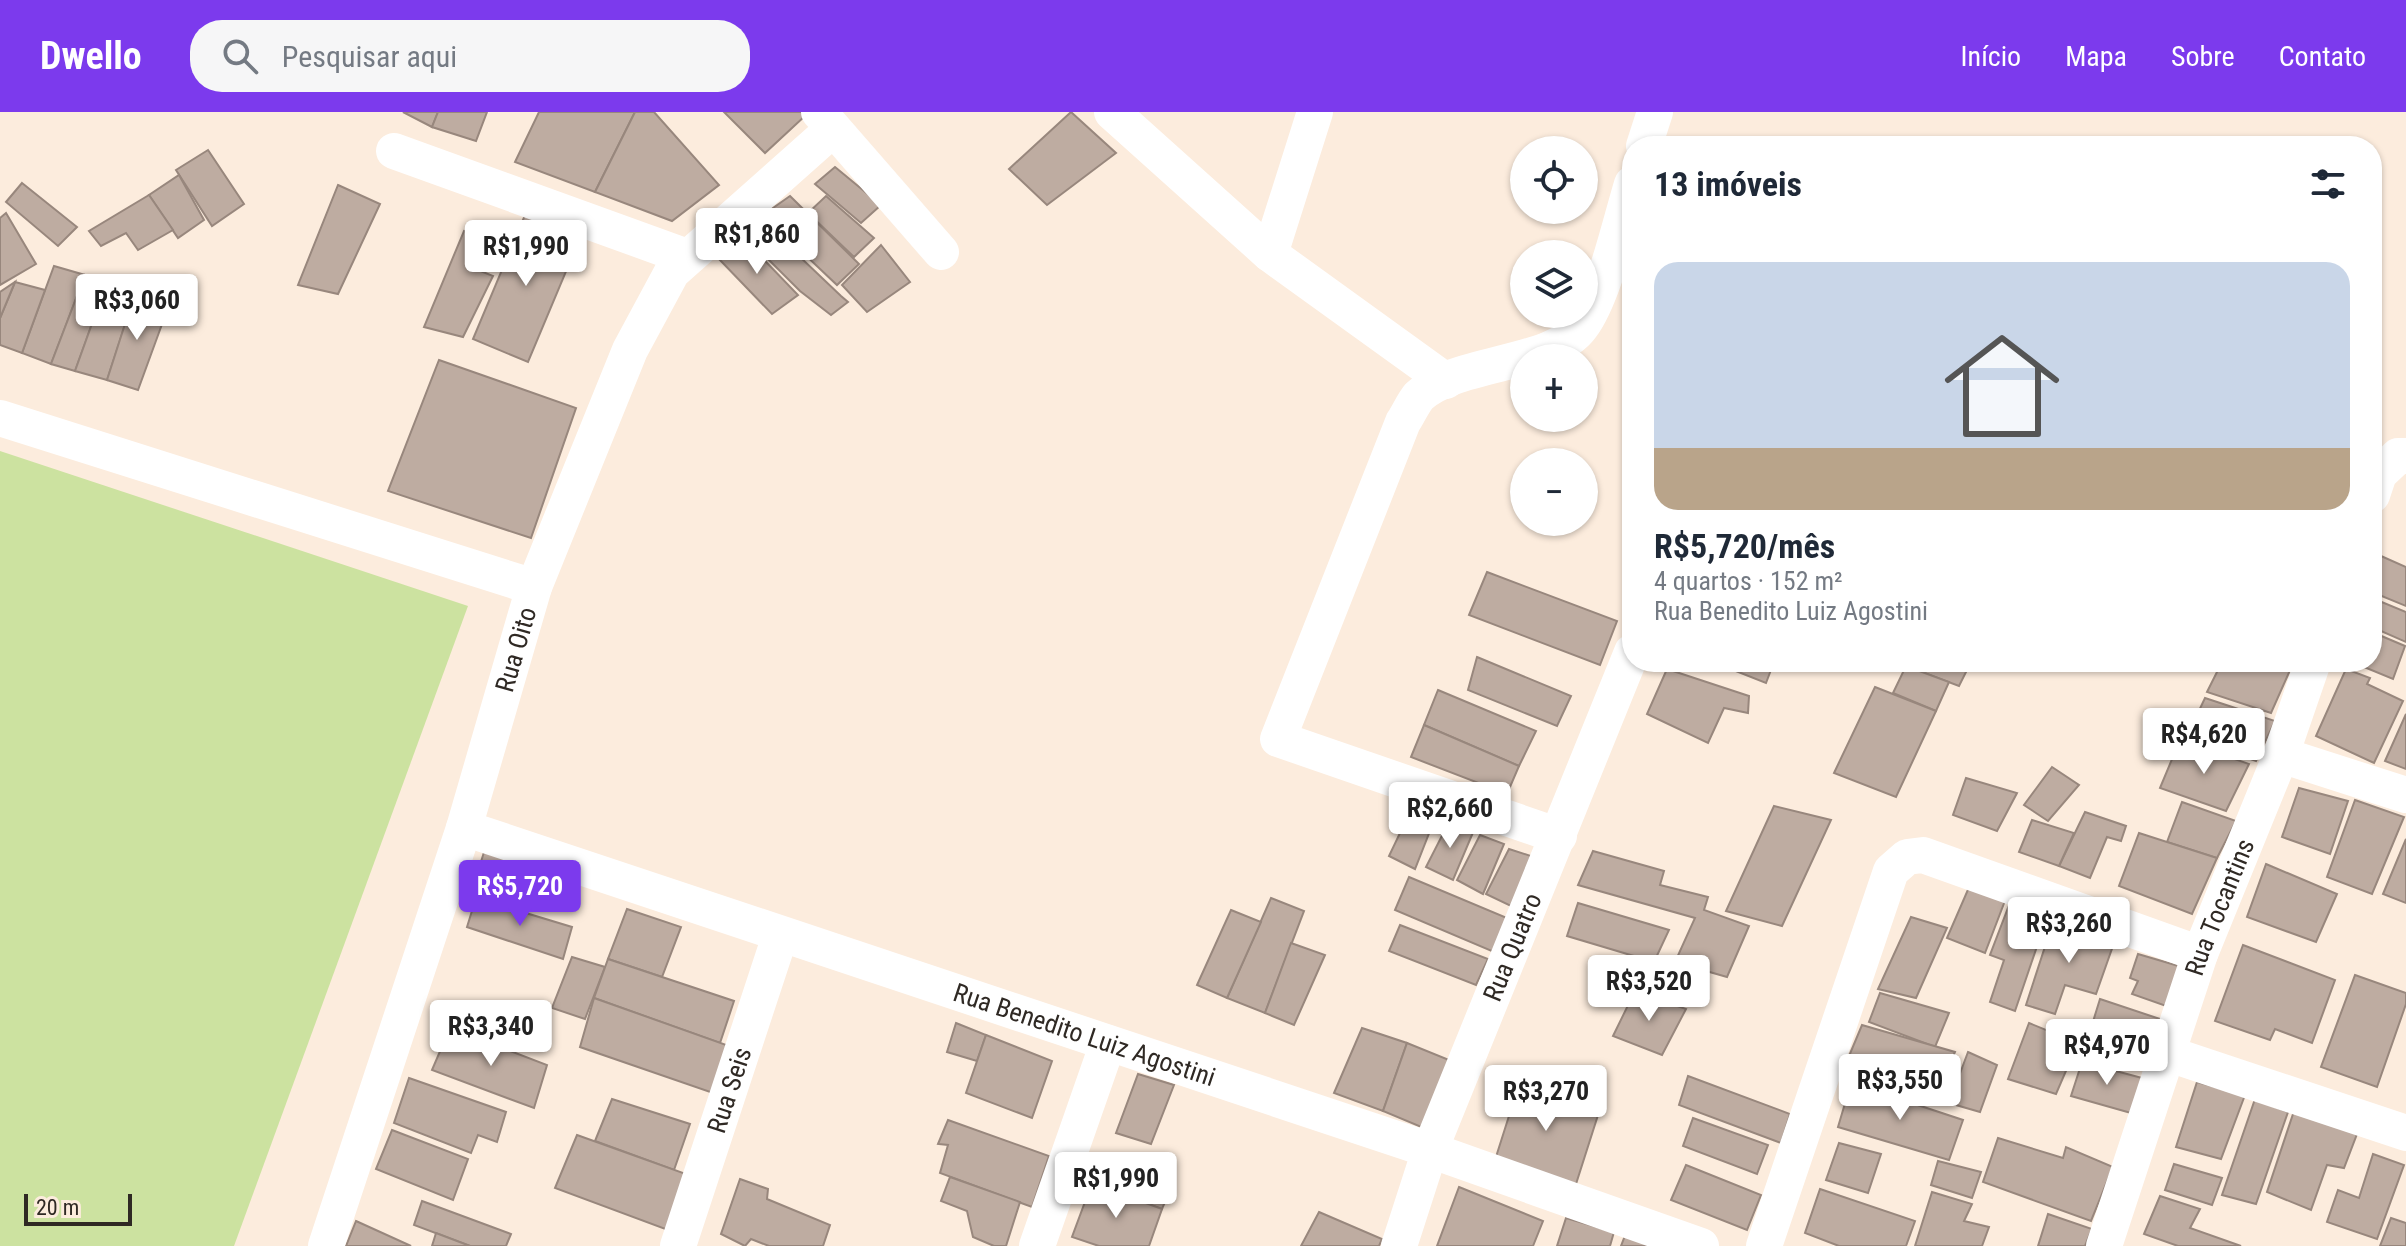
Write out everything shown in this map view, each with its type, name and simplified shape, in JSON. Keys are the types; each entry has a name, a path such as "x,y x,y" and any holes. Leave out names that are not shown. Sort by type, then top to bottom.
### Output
{"street":[{"path":"1112,112 1270,254 1446,381"},
{"path":"1270,254 1315,112"},
{"path":"1647,136 1655,112"},
{"path":"826,120 941,252"},
{"name":"Rua Oito","path":"326,1246 464,828 534,587 630,350 672,272 826,120"},
{"path":"394,151 687,257"},
{"path":"1559,836 1278,739 1403,422 1419,397 1446,381 1562,343 1579,330 1592,310 1622,216"},
{"path":"0,418 534,587"},
{"path":"2382,472 2402,456"},
{"name":"Rua Quatro","path":"1399,1246 1430,1150 1624,672"},
{"name":"Rua Tocantins","path":"2104,1246 2200,954 2281,755 2310,672"},
{"path":"2281,755 2406,795"},
{"name":"Rua Benedito Luiz Agostini","path":"464,828 780,936 1430,1150 1701,1246"},
{"path":"1764,1246 1891,871 1907,857 1923,855 2200,954"},
{"name":"Rua Seis","path":"678,1246 780,936"},
{"path":"1037,1246 1108,1043"},
{"path":"2169,1054 2406,1133"}],"green space":[{"path":"0,451 468,606 234,1246 0,1246"}],"building":[{"path":"403,112 438,112 432,127"},
{"path":"438,112 487,112 476,141 432,127"},
{"path":"539,112 635,112 595,192 515,162"},
{"path":"635,112 654,112 719,185 672,221 595,192"},
{"path":"724,112 803,112 806,115 765,153"},
{"path":"1071,112 1116,153 1047,205 1009,169"},
{"path":"208,150 244,204 212,226 176,170"},
{"path":"835,167 881,205 861,223 815,184"},
{"path":"179,175 204,220 178,238 149,195"},
{"path":"22,183 77,227 58,246 6,202"},
{"path":"338,185 380,204 338,294 298,285"},
{"path":"149,195 173,230 138,250 126,233 101,246 89,231"},
{"path":"790,196 859,264 837,285 763,215"},
{"path":"826,196 874,238 854,257 808,213"},
{"path":"6,213 36,264 0,285 0,218"},
{"path":"525,215 580,238 528,362 473,339"},
{"path":"758,217 848,302 831,315 800,291 743,234"},
{"path":"464,231 480,238 468,266 493,276 463,337 424,327"},
{"path":"741,236 798,295 772,314 718,258"},
{"path":"881,245 910,282 867,312 842,285"},
{"path":"54,266 85,275 51,364 22,353"},
{"path":"85,275 107,282 75,371 51,364"},
{"path":"15,282 45,290 22,353 0,345 0,318"},
{"path":"15,282 0,318 0,292"},
{"path":"107,282 136,291 107,380 75,371"},
{"path":"134,296 169,305 138,390 107,380"},
{"path":"439,360 576,408 531,538 388,491"},
{"path":"2382,556 2406,567 2406,606 2382,596"},
{"path":"1487,572 1617,621 1600,665 1469,615"},
{"path":"2382,602 2406,612 2406,642 2382,631"},
{"path":"2382,636 2405,646 2393,679 2376,672 2382,672"},
{"path":"1477,657 1571,696 1557,726 1468,690"},
{"path":"1666,672 1676,672 1749,696 1748,713 1724,708 1708,743 1647,714"},
{"path":"1738,672 1770,672 1766,683"},
{"path":"1903,672 1922,672 1949,682 1936,711 1893,693"},
{"path":"1922,672 1966,672 1959,686"},
{"path":"2217,672 2289,672 2271,713 2207,692"},
{"path":"2345,672 2370,678 2367,684 2403,701 2374,763 2316,736"},
{"path":"1875,687 1936,711 1896,797 1834,773"},
{"path":"1438,690 1536,731 1519,766 1424,725"},
{"path":"2205,698 2275,721 2256,761 2187,736"},
{"path":"2406,714 2406,769 2385,761"},
{"path":"1424,725 1519,766 1507,794 1411,757"},
{"path":"2180,740 2249,764 2226,811 2160,788"},
{"path":"2052,767 2079,785 2048,821 2024,805"},
{"path":"1966,778 2017,793 1997,831 1953,815"},
{"path":"2299,788 2348,801 2330,854 2282,837"},
{"path":"2355,800 2404,817 2372,894 2327,877"},
{"path":"2182,802 2236,821 2217,858 2167,842"},
{"path":"1774,806 1831,820 1782,926 1726,911"},
{"path":"1411,810 1435,818 1415,869 1389,856"},
{"path":"2085,812 2126,826 2121,841 2107,837 2090,878 2059,866"},
{"path":"2032,820 2074,833 2059,866 2019,852"},
{"path":"1449,822 1474,830 1453,880 1426,867"},
{"path":"2139,833 2217,858 2192,914 2119,886"},
{"path":"1480,835 1504,844 1483,894 1457,880"},
{"path":"2406,839 2406,903 2383,894"},
{"path":"485,849 525,863 511,899 473,887"},
{"path":"1509,849 1534,857 1513,907 1486,894"},
{"path":"1593,851 1664,871 1660,885 1708,897 1704,910 1749,926 1727,977 1675,962 1695,918 1578,885"},
{"path":"2266,864 2337,894 2316,942 2247,917"},
{"path":"1409,877 1507,918 1494,952 1395,910"},
{"path":"1970,885 2006,898 1985,953 1947,938"},
{"path":"476,898 572,927 563,959 467,927"},
{"path":"1271,898 1304,911 1265,1013 1227,998"},
{"path":"2011,900 2048,914 2015,1011 1990,1002 2004,960 1990,955"},
{"path":"1578,903 1669,930 1654,962 1567,936"},
{"path":"627,909 681,927 662,977 608,959"},
{"path":"1231,910 1261,922 1227,998 1197,985"},
{"path":"1911,917 1947,928 1916,998 1878,989"},
{"path":"2054,919 2115,940 2096,994 2065,985 2055,1014 2026,1005"},
{"path":"1400,925 1488,959 1476,985 1389,951"},
{"path":"1291,943 1325,955 1294,1025 1265,1013"},
{"path":"2243,945 2335,980 2312,1043 2275,1029 2270,1040 2215,1021"},
{"path":"2138,954 2182,967 2169,1007 2132,994 2138,981 2130,978"},
{"path":"572,957 605,967 585,1019 552,1008"},
{"path":"608,959 734,1001 720,1043 594,998"},
{"path":"2355,975 2406,993 2406,1004 2377,1087 2321,1067"},
{"path":"1635,991 1686,1009 1662,1055 1613,1036"},
{"path":"1880,993 1949,1013 1935,1047 1869,1022"},
{"path":"594,998 732,1047 716,1094 580,1047"},
{"path":"2100,999 2169,1022 2156,1064 2087,1041"},
{"path":"956,1023 986,1035 977,1061 947,1052"},
{"path":"2029,1023 2078,1043 2056,1094 2008,1079"},
{"path":"1862,1025 1955,1052 1935,1100 1844,1068"},
{"path":"450,1028 547,1065 534,1108 432,1070"},
{"path":"1362,1028 1407,1043 1383,1111 1334,1093"},
{"path":"986,1035 1052,1061 1032,1118 966,1093"},
{"path":"1407,1043 1454,1062 1426,1129 1383,1111"},
{"path":"1968,1052 1997,1065 1980,1112 1949,1103"},
{"path":"2082,1062 2142,1078 2131,1113 2071,1096"},
{"path":"1523,1072 1548,1079 1545,1094 1598,1115 1576,1184 1495,1160"},
{"path":"1138,1074 1174,1085 1151,1144 1116,1133"},
{"path":"1688,1076 1790,1114 1781,1143 1679,1105"},
{"path":"409,1078 506,1112 497,1142 478,1135 471,1153 394,1123"},
{"path":"2197,1082 2245,1095 2221,1159 2176,1147"},
{"path":"1851,1083 1963,1120 1949,1160 1838,1127"},
{"path":"612,1099 690,1124 674,1170 595,1141"},
{"path":"2255,1099 2288,1112 2256,1204 2222,1195"},
{"path":"2295,1108 2357,1134 2344,1168 2327,1165 2311,1210 2267,1192"},
{"path":"1693,1118 1768,1145 1757,1174 1683,1146"},
{"path":"948,1120 1049,1156 1032,1207 940,1173 948,1145 938,1144"},
{"path":"392,1130 468,1159 453,1200 376,1169"},
{"path":"577,1135 686,1174 668,1230 555,1188"},
{"path":"1998,1138 2063,1158 2066,1147 2113,1167 2091,1221 1983,1182"},
{"path":"1839,1143 1881,1154 1868,1193 1826,1180"},
{"path":"2373,1154 2404,1165 2377,1239 2327,1222 2338,1190 2359,1198"},
{"path":"1102,1159 1173,1183 1162,1209 1092,1183"},
{"path":"1938,1161 1981,1172 1972,1198 1931,1185"},
{"path":"2174,1164 2222,1178 2212,1205 2165,1190"},
{"path":"1686,1165 1761,1195 1747,1230 1671,1200"},
{"path":"950,1177 1020,1202 1006,1246 994,1246 973,1237 967,1211 941,1201"},
{"path":"740,1179 768,1189 767,1199 830,1225 823,1246 769,1246 751,1239 745,1246 721,1234"},
{"path":"1092,1183 1162,1209 1149,1246 1099,1246 1072,1237"},
{"path":"1459,1187 1543,1221 1533,1246 1437,1246"},
{"path":"1820,1189 1915,1221 1906,1246 1839,1246 1805,1233"},
{"path":"1932,1192 1972,1204 1964,1221 1989,1227 1982,1246 1915,1246"},
{"path":"2160,1196 2200,1209 2190,1228 2241,1246 2178,1246 2144,1234"},
{"path":"422,1201 511,1234 506,1246 470,1246 414,1225"},
{"path":"1319,1212 1382,1239 1379,1246 1301,1246"},
{"path":"2048,1214 2092,1229 2085,1246 2038,1246"},
{"path":"1566,1218 1614,1232 1610,1246 1557,1246"},
{"path":"2391,1218 2406,1223 2406,1246 2380,1246"},
{"path":"356,1221 411,1246 346,1246"},
{"path":"436,1233 470,1246 432,1246"},
{"path":"1626,1233 1662,1246 1621,1246"}]}
